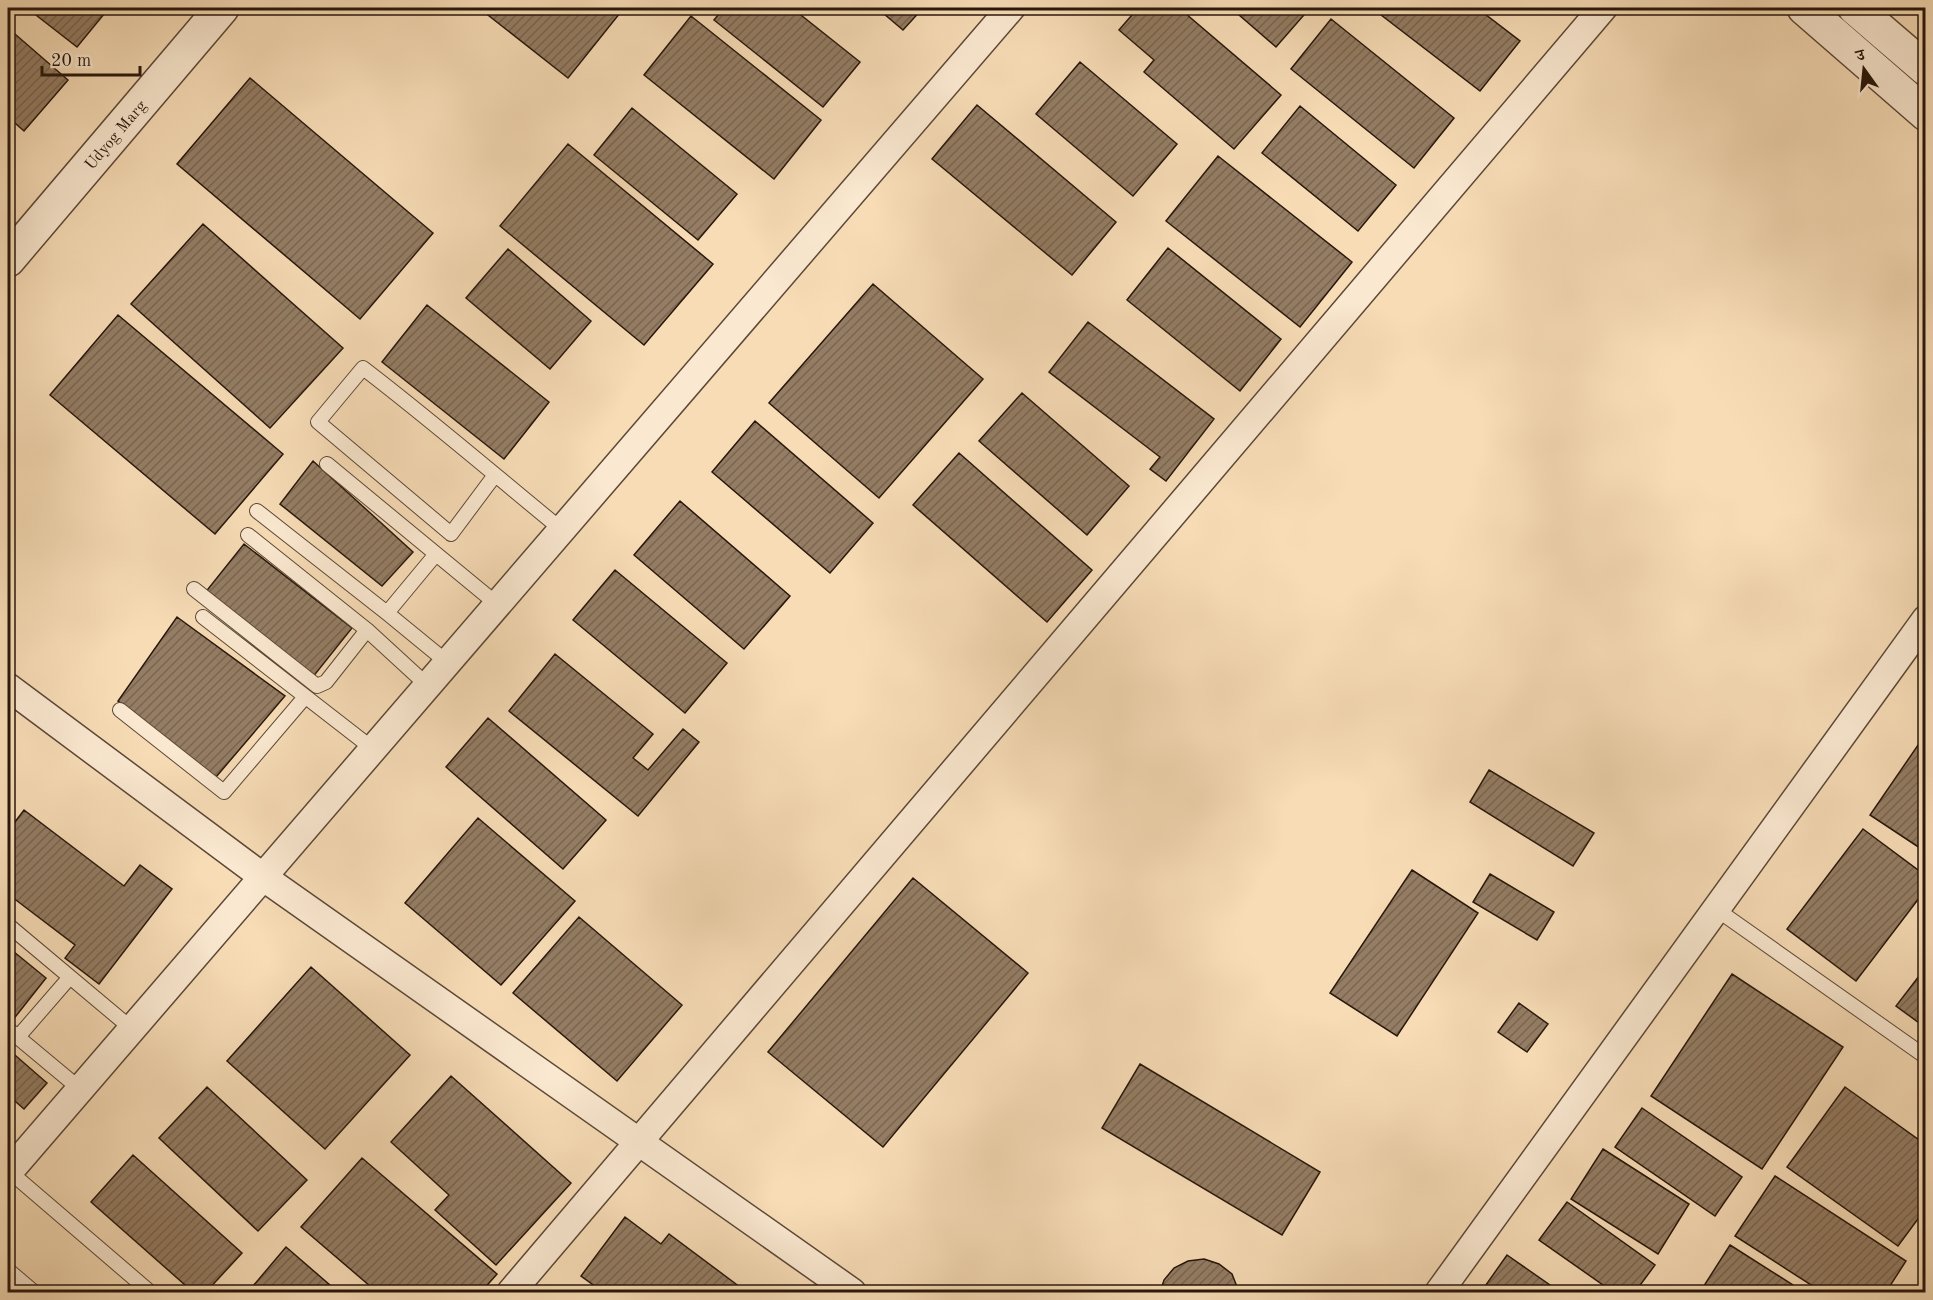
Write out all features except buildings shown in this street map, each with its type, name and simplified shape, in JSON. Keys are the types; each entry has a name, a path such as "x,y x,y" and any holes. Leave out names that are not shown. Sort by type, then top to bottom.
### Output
{"street":[{"name":"Udyog Marg","path":"8,260 222,8"},
{"path":"8,1172 1011,8"},
{"path":"511,1293 1603,8"},
{"path":"1804,8 1926,114"},
{"path":"1855,8 1926,69"},
{"path":"1439,1293 1926,620"},
{"path":"8,687 263,877 852,1293"}],"lane":[{"path":"495,475 451,534 318,422 363,368 495,475 562,530"},
{"path":"327,464 498,604"},
{"path":"257,511 447,663"},
{"path":"248,535 367,630 428,686"},
{"path":"387,613 436,554"},
{"path":"194,589 317,686 326,682 367,630"},
{"path":"203,617 373,749"},
{"path":"120,710 224,792 305,697"},
{"path":"1716,909 1926,1057"},
{"path":"8,925 132,1029"},
{"path":"70,977 13,1033 80,1089"},
{"path":"8,1172 150,1293"},
{"path":"8,1270 34,1293"}]}
